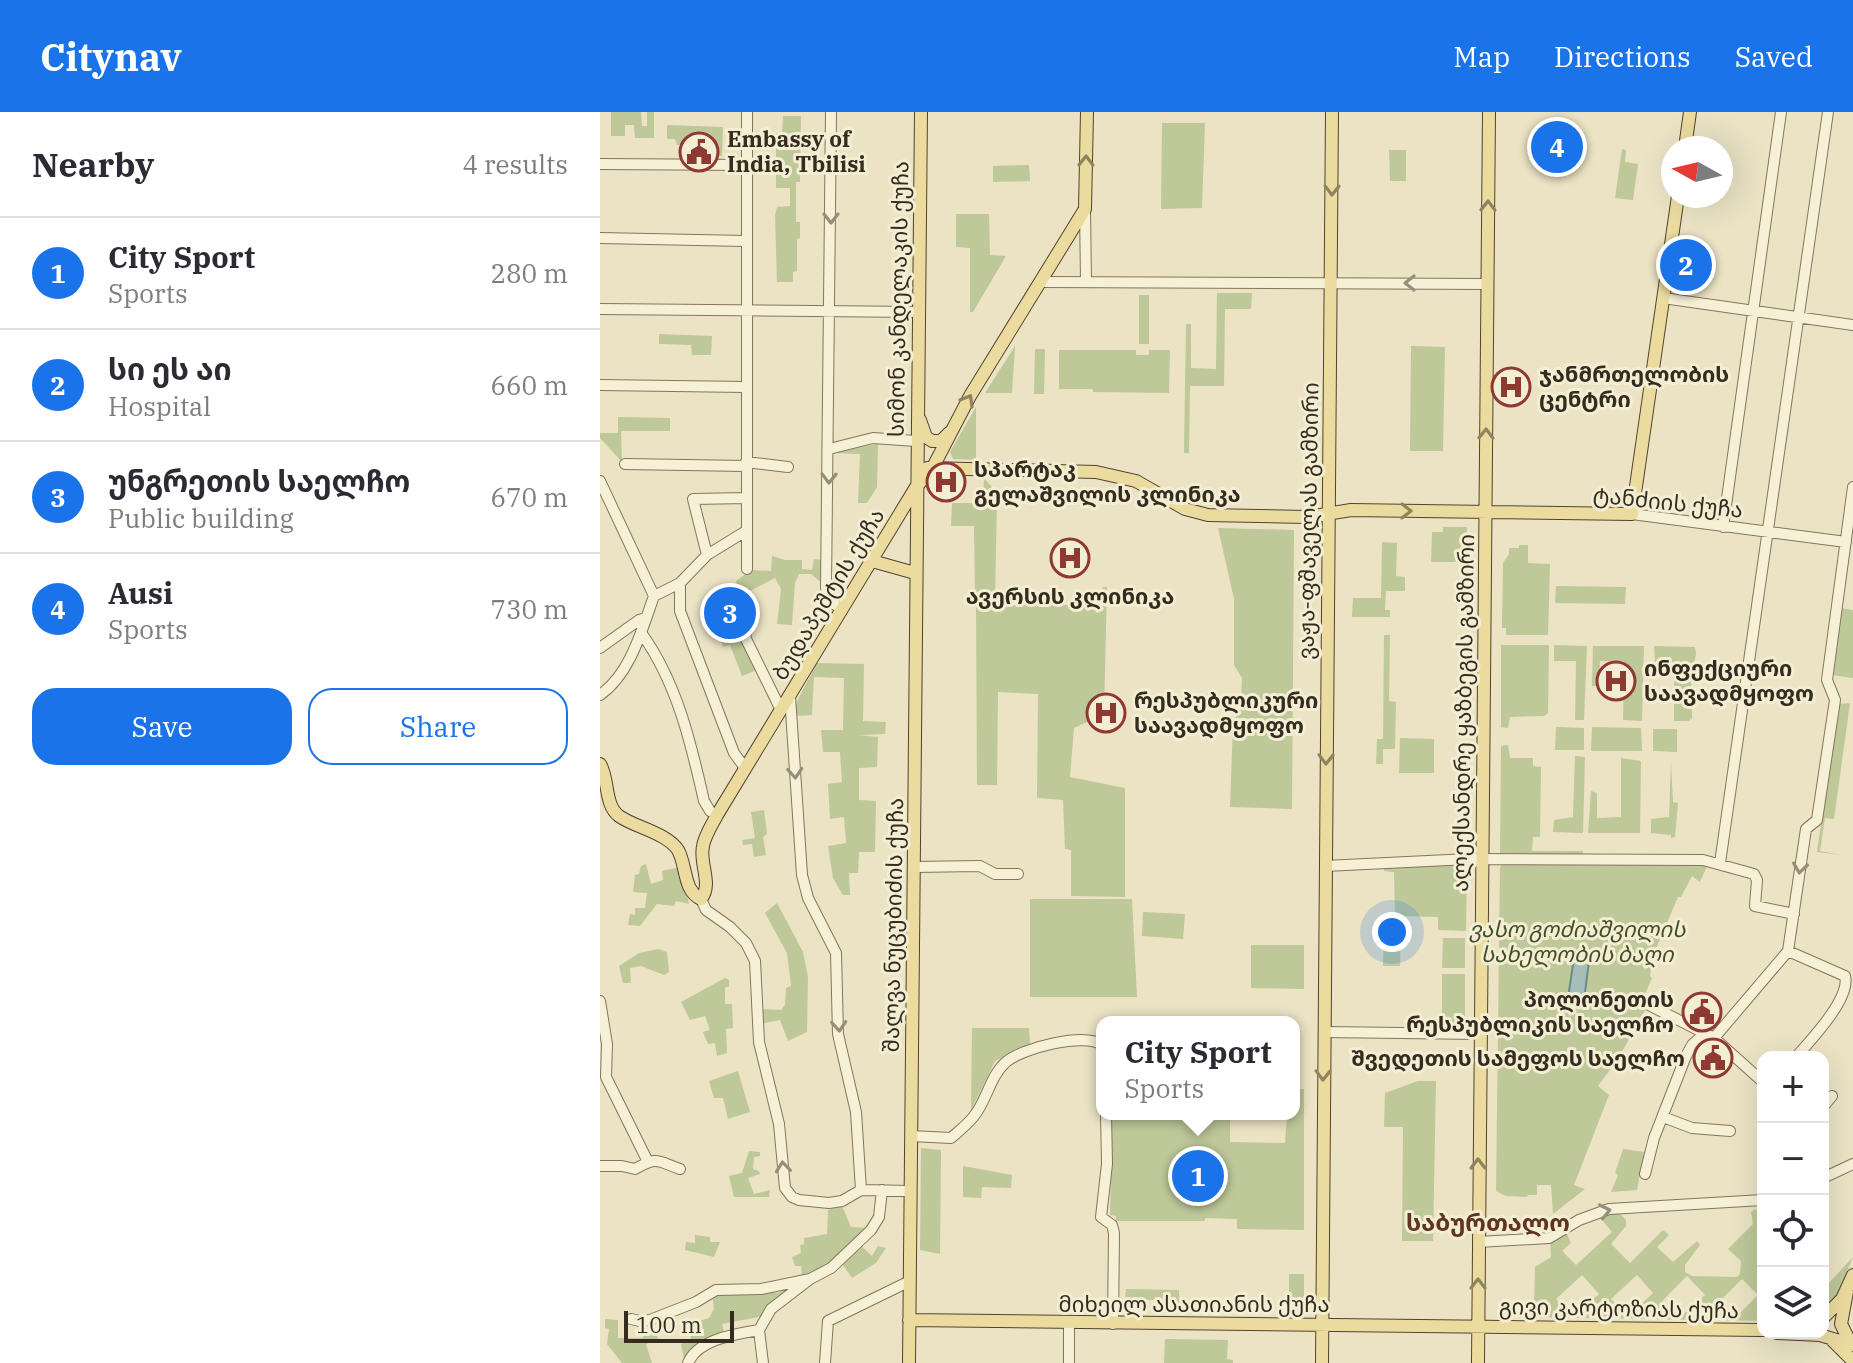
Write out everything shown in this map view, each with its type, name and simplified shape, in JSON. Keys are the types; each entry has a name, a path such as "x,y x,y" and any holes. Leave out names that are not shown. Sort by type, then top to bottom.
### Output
{"main road":[{"name":"სიმონ კანდელაკის ქუჩა","path":"916,487 921,112"},
{"path":"1085,209 1087,112"},
{"name":"ვაჟა-ფშაველას გამზირი","path":"1322,1363 1332,112"},
{"name":"ალექსანდრე ყაზბეგის გამზირი","path":"1478,1363 1489,112"},
{"path":"1687,136 1690,112"},
{"path":"1632,514 1676,208"},
{"name":"ბუდაპეშტის ქუჩა","path":"701,899 707,889 702,849 717,815 916,487 932,469 951,431 1085,209"},
{"path":"917,405 922,427 930,440 941,441 951,431"},
{"name":"ტანძიის ქუჩა","path":"916,465 932,469 1096,472 1136,481 1185,509 1208,515 1308,517 1351,510 1632,514"},
{"name":"შალვა ნუცუბიძის ქუჩა","path":"909,1363 916,487"},
{"path":"872,561 915,573"},
{"path":"602,772 611,804 618,815 676,847 688,885 701,899"},
{"path":"1852,1344 1841,1324 1853,1275"},
{"path":"1829,1313 1847,1292"},
{"name":"მიხეილ ასათიანის ქუჩა","path":"909,1320 1479,1326"},
{"name":"გივი კარტოზიას ქუჩა","path":"1479,1326 1757,1330"},
{"path":"1829,1337 1852,1344"},
{"path":"1829,1338 1853,1361"}],"street":[{"path":"747,112 747,569"},
{"path":"831,112 826,588 828,599 842,610"},
{"path":"1723,527 1781,112"},
{"path":"1720,863 1828,112"},
{"path":"600,164 747,165"},
{"path":"1085,209 1086,281"},
{"path":"600,238 746,241"},
{"path":"1041,282 1488,284"},
{"path":"1663,298 1853,325"},
{"path":"600,309 918,312"},
{"path":"600,385 746,387"},
{"path":"829,449 873,438 916,441"},
{"path":"625,464 788,467"},
{"path":"600,481 654,596"},
{"path":"1645,1174 1649,1152 1692,1045 1709,1036 1788,951 1806,829 1817,820 1835,700 1827,680 1853,487"},
{"path":"707,555 693,499 746,498"},
{"name":"ტანძიის ქუჩა","path":"1632,514 1846,542"},
{"path":"600,695 624,666 642,634 654,596 680,583 707,555 746,531"},
{"path":"680,583 680,611 734,753 745,768"},
{"path":"741,603 746,639 781,710"},
{"path":"600,648 646,618"},
{"path":"642,634 659,662 688,731 704,801 710,811 717,815"},
{"path":"790,696 802,875 808,898 836,953 838,1034 856,1112 861,1190"},
{"path":"1325,866 1482,859 1659,859 1720,863 1754,874 1757,880 1755,906 1794,914"},
{"path":"913,867 980,866 995,874 1018,874"},
{"path":"701,899 706,910 746,943 755,961 759,1042 779,1124 785,1188 799,1200 829,1203 842,1201 861,1190 910,1191"},
{"path":"1788,951 1849,973 1842,995 1801,1051"},
{"path":"600,1001 607,1044 606,1077 648,1162"},
{"path":"1643,1002 1709,1036 1757,1077"},
{"path":"1324,1032 1480,1034"},
{"path":"911,1136 951,1138 975,1115 998,1072 1015,1056 1064,1041 1096,1041"},
{"path":"1829,1100 1832,1096"},
{"path":"1663,1117 1692,1128 1730,1131"},
{"path":"1106,1120 1107,1164 1101,1217 1112,1225 1114,1233 1113,1324"},
{"path":"600,1166 635,1169 661,1160 680,1169"},
{"path":"1829,1175 1853,1164"},
{"path":"763,1363 759,1330 771,1309 810,1279 831,1268 871,1230 879,1217 882,1190"},
{"path":"1478,1242 1549,1238 1579,1220 1609,1209 1757,1200"},
{"path":"631,1319 650,1320 696,1302 716,1290 761,1289 810,1279"},
{"path":"825,1363 828,1321 910,1281"},
{"path":"1069,1324 1069,1363"},
{"path":"688,1363 700,1347 759,1330"}],"green space":[{"path":"611,112 641,112 642,126 647,126 647,112 654,112 654,138 635,138 634,125 625,125 625,136 611,136"},
{"path":"783,116 801,116 800,182 796,182 796,222 800,222 800,238 797,239 797,271 793,272 793,282 777,282 775,215 777,207 790,206 790,188 776,188 776,133 782,133"},
{"path":"1162,123 1205,123 1202,208 1161,209"},
{"path":"667,125 723,127 722,156 709,155 709,134 688,134 688,145 677,145 675,139 667,139"},
{"path":"1622,149 1626,150 1625,162 1638,164 1633,200 1615,198"},
{"path":"1389,150 1406,150 1406,181 1390,181"},
{"path":"1029,165 1030,181 993,182 993,166"},
{"path":"956,214 989,214 990,255 1006,256 973,312 970,312 970,248 956,247"},
{"path":"1217,293 1252,293 1251,309 1225,309 1224,386 1190,386 1189,453 1184,453 1186,324 1191,324 1191,368 1216,369"},
{"path":"1139,295 1149,295 1149,344 1139,344"},
{"path":"659,334 712,336 711,355 692,355 691,345 659,344"},
{"path":"1015,346 1012,393 985,393"},
{"path":"1411,346 1445,347 1443,451 1410,451"},
{"path":"1035,349 1045,349 1044,394 1034,394"},
{"path":"1059,350 1136,350 1136,355 1149,355 1149,350 1170,350 1169,393 1059,389"},
{"path":"976,407 976,460 953,459 950,452"},
{"path":"618,417 670,418 670,431 621,431 622,462 600,438 600,433 618,433"},
{"path":"878,444 877,487 867,503 858,503 860,454 833,453"},
{"path":"984,478 996,492 1033,493 1033,497 997,498 995,602 975,602 974,526 951,526 952,503 983,503"},
{"path":"1443,527 1467,527 1466,562 1431,562 1432,532 1443,532"},
{"path":"1218,528 1294,530 1292,809 1230,807 1233,724 1241,702 1242,678 1234,665 1234,599"},
{"path":"1382,542 1397,543 1396,576 1405,577 1405,591 1386,591 1385,610 1390,610 1390,617 1352,617 1353,598 1381,598"},
{"path":"1519,545 1528,545 1528,563 1550,564 1548,635 1506,635 1506,628 1502,628 1503,563 1509,548 1519,548"},
{"path":"772,556 802,560 802,569 812,570 814,559 823,560 823,584 811,574 799,574 795,583 792,625 777,624 781,589 775,578 738,597 736,581 751,570 771,571"},
{"path":"1556,586 1626,587 1625,604 1555,603"},
{"path":"1103,587 1107,587 1104,714 1074,728 1070,777 1125,788 1125,897 1071,896 1071,850 1065,849 1063,800 1037,798 1038,694 998,692 997,785 977,785 976,605 1091,605"},
{"path":"1841,608 1853,610 1853,678 1832,675"},
{"path":"717,624 739,624 757,670 742,676 730,645 723,647"},
{"path":"1384,635 1390,635 1389,701 1396,702 1395,749 1383,749 1383,764 1376,764 1377,739 1383,739"},
{"path":"1501,645 1549,645 1548,713 1544,716 1510,717 1508,728 1501,727"},
{"path":"1554,645 1587,646 1584,720 1575,720 1576,661 1554,661"},
{"path":"1593,646 1644,646 1642,721 1623,720 1624,661 1600,661 1599,686 1592,686"},
{"path":"1654,646 1695,647 1691,677 1692,718 1689,721 1674,721 1674,663 1655,662"},
{"path":"817,663 864,664 863,721 886,722 885,734 858,735 878,737 877,767 859,768 859,800 876,801 875,852 859,852 858,873 849,873 850,895 843,895 833,878 828,846 846,843 844,817 830,819 828,784 842,782 840,752 823,752 821,730 843,730 844,678 814,677 812,715 796,716 795,705"},
{"path":"1850,703 1834,819 1825,818 1820,851 1842,855 1817,852 1838,704"},
{"path":"1556,727 1584,728 1584,750 1555,750"},
{"path":"1592,727 1641,728 1642,751 1591,751"},
{"path":"1653,729 1677,729 1677,752 1653,751"},
{"path":"1400,738 1434,739 1434,773 1399,773"},
{"path":"1508,745 1510,758 1533,758 1533,766 1541,767 1540,837 1533,837 1532,851 1583,851 1583,854 1500,854 1501,746"},
{"path":"1575,756 1585,757 1583,833 1553,832 1554,820 1573,817"},
{"path":"1621,758 1641,761 1640,833 1588,833 1591,791 1597,793 1597,818 1621,817"},
{"path":"1671,761 1673,802 1678,803 1675,837 1671,838 1671,835 1651,833 1651,819 1669,817"},
{"path":"764,810 766,855 754,857 752,844 743,845 742,840 755,838 751,812"},
{"name":"ვასო გოძიაშვილის სახელობის ბაღი","path":"1503,862 1707,866 1700,882 1692,876 1681,897 1678,897 1652,958 1652,978 1641,1003 1647,1007 1618,1059 1598,1086 1609,1095 1574,1185 1585,1189 1553,1214 1551,1185 1537,1185 1537,1195 1527,1197 1506,1196 1496,1191 1500,868"},
{"path":"646,864 651,884 663,880 662,871 680,867 689,904 676,901 674,906 657,904 640,926 628,925 630,914 635,915 635,908 645,908 647,893 633,892 635,875"},
{"path":"1467,864 1466,931 1438,930 1438,917 1395,916 1394,872 1384,871 1384,867"},
{"path":"1030,899 1132,899 1137,997 1030,997"},
{"path":"777,903 803,952 808,977 807,1032 788,1041 780,1020 761,1024 761,1009 781,1010 785,1005 786,988 791,986 787,953 765,913"},
{"path":"1143,912 1185,914 1183,939 1142,936"},
{"path":"1384,933 1401,933 1400,966 1383,966"},
{"path":"1443,938 1465,938 1465,968 1442,968"},
{"path":"1251,945 1304,945 1304,989 1251,988"},
{"path":"658,949 667,952 669,972 664,975 641,966 630,968 631,983 623,983 619,966 639,953"},
{"path":"1442,974 1465,974 1465,1027 1442,1027"},
{"path":"725,978 729,980 729,987 725,987 725,1004 732,1004 733,1028 726,1029 727,1053 717,1056 715,1043 708,1044 703,1032 710,1030 705,1016 690,1020 681,1002"},
{"path":"972,1028 1029,1028 1030,1045 995,1061 971,1110"},
{"path":"738,1071 750,1112 728,1119 723,1098 714,1098 709,1081"},
{"path":"1418,1081 1436,1081 1433,1241 1402,1241 1403,1127 1384,1127 1385,1093"},
{"path":"1300,1089 1304,1089 1304,1230 1237,1229 1237,1219 1116,1221 1116,1216 1110,1215 1112,1120 1230,1120 1230,1142 1285,1143 1287,1120 1300,1120"},
{"path":"921,1148 941,1150 940,1254 920,1250"},
{"path":"1623,1149 1644,1152 1637,1190 1611,1192 1618,1175 1615,1173"},
{"path":"749,1151 760,1152 760,1156 754,1157 753,1169 760,1174 748,1178 754,1194 770,1190 769,1197 734,1197 729,1176 742,1173"},
{"path":"963,1166 1012,1175 1011,1188 982,1187 981,1198 963,1197"},
{"path":"842,1206 851,1227 869,1228 828,1267 802,1275 801,1266 795,1266 792,1257 801,1253 800,1245 804,1244 804,1238 827,1234 828,1210"},
{"path":"1755,1209 1757,1294 1742,1279 1718,1303 1733,1320 1757,1296 1757,1321 1516,1317 1513,1307 1534,1306 1535,1267 1551,1257 1550,1242 1566,1232 1571,1243 1562,1251 1576,1265 1612,1232 1597,1214 1618,1212 1626,1220 1626,1226 1611,1244 1630,1263 1663,1230 1669,1235 1657,1247 1673,1262 1697,1241 1700,1245 1685,1265 1685,1272 1692,1276 1737,1277 1741,1261 1728,1249 1753,1224 1751,1212","holes":["1582,1275 1599,1294 1573,1317 1556,1299","1637,1275 1653,1293 1628,1317 1611,1299","1687,1276 1705,1295 1679,1318 1662,1301"]},
{"path":"695,1235 710,1237 710,1242 720,1242 714,1257 685,1250 686,1242 695,1243"},
{"path":"860,1245 872,1256 878,1246 886,1248 876,1263 852,1278 841,1262"},
{"path":"1853,1257 1836,1298 1829,1305 1830,1282"},
{"path":"1289,1274 1304,1274 1304,1311 1289,1311"},
{"path":"806,1282 764,1316 722,1324 725,1336 684,1360 681,1344 691,1339 689,1324 709,1318 714,1309 712,1292 777,1293"},
{"path":"1126,1289 1179,1290 1179,1310 1156,1310 1156,1300 1125,1299"},
{"path":"605,1319 618,1320 618,1338 643,1338 644,1332 653,1332 655,1327 658,1339 646,1344 652,1363 622,1363 607,1344 609,1329 605,1328"},
{"path":"1165,1339 1228,1340 1227,1359 1233,1360 1233,1363 1164,1363"}],"water":[{"path":"1574,958 1589,961 1584,1000 1568,998"}],"place":[{"name":"Ausi","path":"1557,147"},
{"name":"Embassy of India, Tbilisi","path":"699,152"},
{"name":"სი ეს აი","path":"1686,265"},
{"name":"ჯანმრთელობის ცენტრი","path":"1511,387"},
{"name":"სპარტაკ გელაშვილის კლინიკა","path":"946,482"},
{"name":"ავერსის კლინიკა","path":"1070,558"},
{"name":"უნგრეთის საელჩო","path":"730,613"},
{"name":"ინფექციური საავადმყოფო","path":"1616,681"},
{"name":"რესპუბლიკური საავადმყოფო","path":"1106,713"},
{"name":"პოლონეთის რესპუბლიკის საელჩო","path":"1702,1012"},
{"name":"შვედეთის სამეფოს საელჩო","path":"1713,1058"},
{"name":"City Sport","path":"1198,1176"}],"district":[{"name":"საბურთალო","path":"1488,1223"}]}
